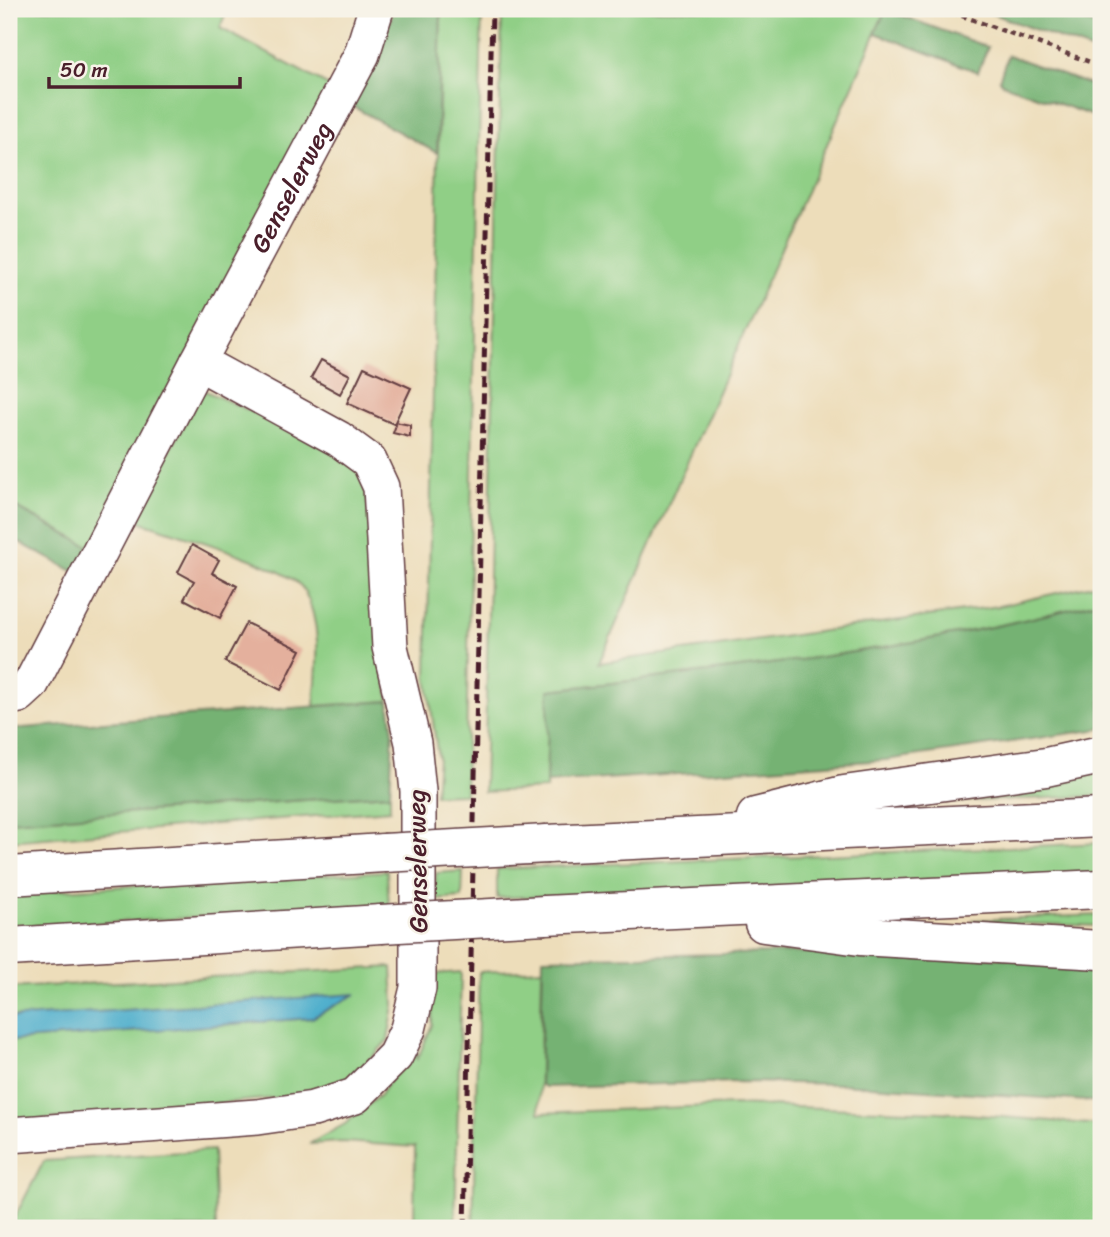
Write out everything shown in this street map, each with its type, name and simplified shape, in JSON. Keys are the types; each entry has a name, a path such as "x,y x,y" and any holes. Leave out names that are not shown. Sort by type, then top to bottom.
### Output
{"highway":[{"path":"677,837 844,794 1046,767 1101,755"},
{"path":"9,876 677,837 1101,818"},
{"path":"9,947 545,915 1101,890"},
{"path":"668,910 860,936 1101,950"}],"street":[{"name":"Genselerweg","path":"14,696 31,684 362,54 376,9"},
{"name":"Genselerweg","path":"9,1135 257,1117 313,1109 355,1096 395,1056 408,1029 418,988 418,791 413,743 390,647 381,487 369,461 340,439 198,362"}],"path":[{"path":"943,9 1101,66"}],"green space":[{"path":"9,9 227,9 220,28 331,87 92,548 9,504"},
{"path":"394,9 441,9 437,153 350,105 384,38"},
{"path":"441,9 482,9 465,794 435,795 438,758 427,678"},
{"path":"502,9 886,10 599,663 999,606 1101,583 1101,601 965,633 897,645 689,675 550,690 546,789 484,792"},
{"path":"980,9 1052,9 1101,27 1101,54"},
{"path":"886,10 988,47 978,72 875,33"},
{"path":"1008,55 1101,89 1101,119 1003,84 999,80"},
{"path":"203,390 334,448 364,472 389,701 314,706 316,633 314,618 304,590 294,580 252,560 132,519"},
{"path":"9,504 92,548 78,574 9,537"},
{"path":"1101,601 1101,729 886,760 546,783 549,690 758,666 896,645 1033,618"},
{"path":"389,701 393,732 390,794 9,821 9,729"},
{"path":"1101,766 1101,796 922,803"},
{"path":"390,794 390,810 9,841 9,821"},
{"path":"1101,843 1101,875 497,898 497,869"},
{"path":"387,871 389,907 9,928 9,893"},
{"path":"463,871 462,898 434,900 436,873"},
{"path":"1101,915 1101,926 973,922 973,920"},
{"path":"819,952 1101,961 1101,1102 841,1084 740,1082 545,1087 540,1084 543,958"},
{"path":"392,967 394,1005 388,1040 347,1084 319,1094 9,1123 9,1041 312,1018 353,995 9,1018 9,988"},
{"path":"542,969 539,1113 734,1105 940,1112 1101,1125 1101,1228 473,1228 479,972"},
{"path":"461,972 455,1228 414,1228 415,1147 343,1142 309,1144 345,1124 380,1095 416,1039 417,1060 432,1025 433,974"},
{"path":"213,1150 216,1228 9,1228 44,1161"}],"water":[{"path":"356,994 312,1018 9,1041 9,1018"}],"building":[{"path":"321,360 350,375 340,394 311,378"},
{"path":"364,367 411,388 395,422 410,425 410,437 393,433 396,425 347,403"},
{"path":"192,545 219,560 212,573 237,586 220,618 184,599 194,581 178,572"},
{"path":"246,623 301,650 281,690 225,662"}],"railway":[{"path":"465,1228 492,9"}]}
